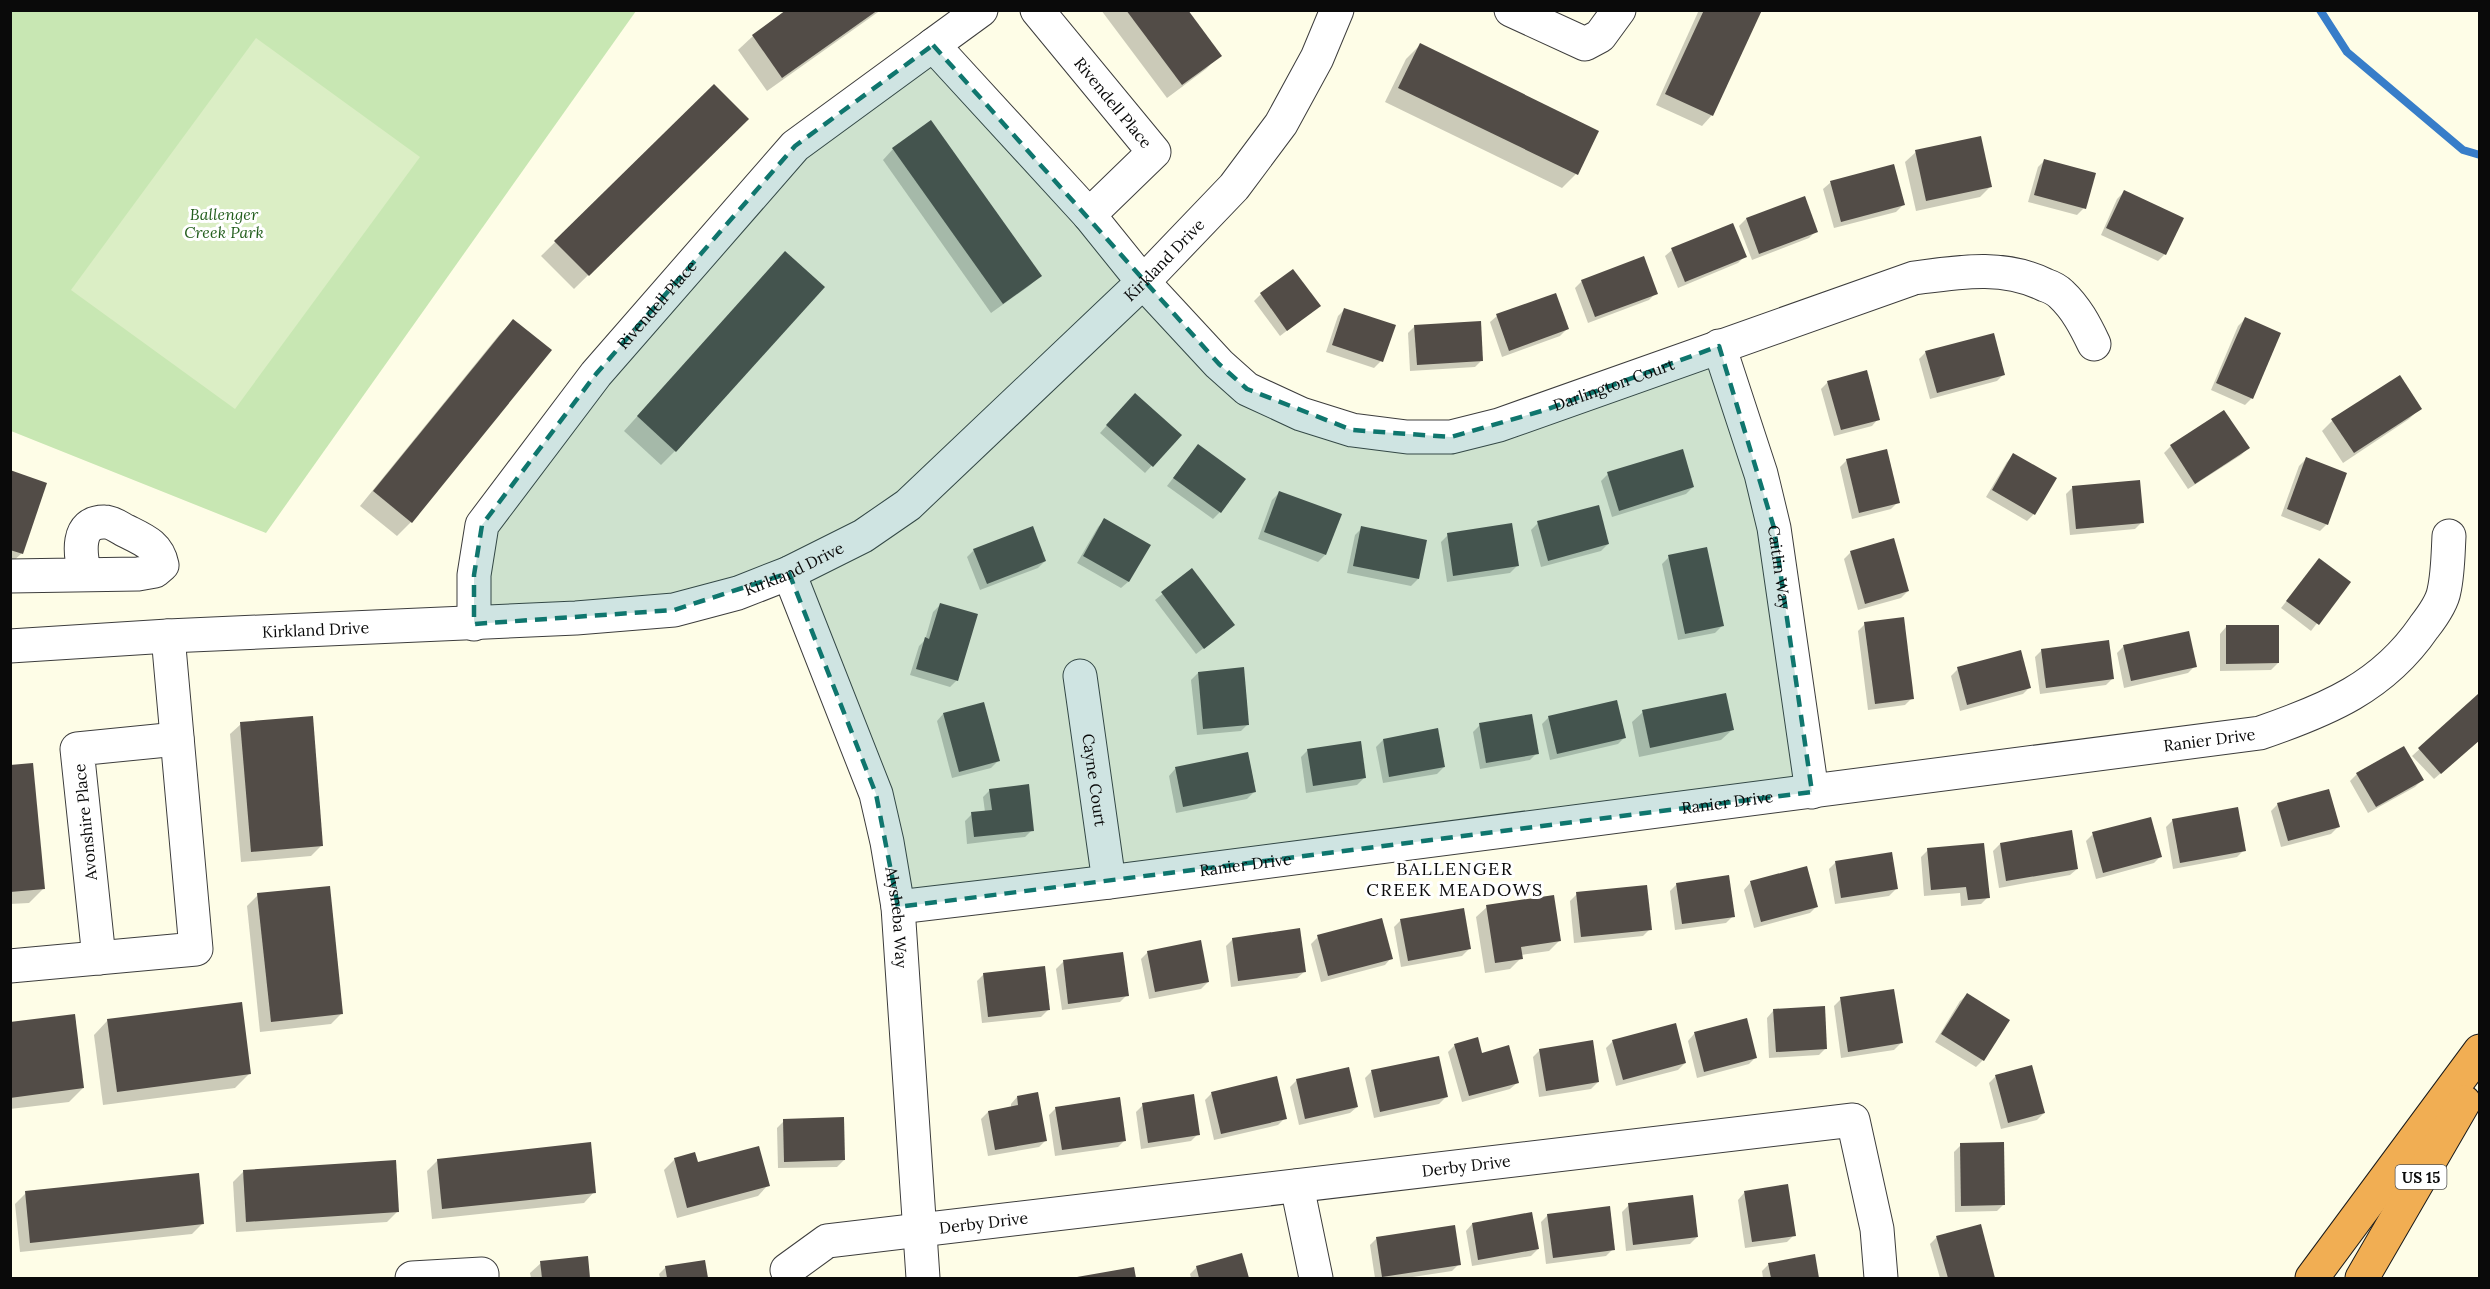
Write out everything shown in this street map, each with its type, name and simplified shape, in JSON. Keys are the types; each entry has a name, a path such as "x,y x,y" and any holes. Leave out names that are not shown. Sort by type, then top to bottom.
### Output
{"highway":[{"path":"2312,1278 2480,1051"},
{"name":"US 15","path":"2362,1278 2480,1075"}],"street":[{"name":"Rivendell Place","path":"474,624 474,575 482,525 596,374 795,146 981,10"},
{"name":"Rivendell Place","path":"1037,10 1154,152 1089,215"},
{"name":"Kirkland Drive","path":"10,646 168,636 474,624 674,610 738,593 789,573 864,536 908,505 1143,282 1234,187 1281,124 1317,58 1337,10"},
{"path":"1511,10 1585,44 1600,36 1618,10"},
{"path":"933,45 1089,215 1143,282"},
{"name":"Darlington Court","path":"1143,282 1219,364 1247,389 1301,414 1352,430 1407,437 1450,437 1499,425 1914,278 1994,270 2030,277 2060,292 2081,317 2094,344"},
{"name":"Caitlin Way","path":"1719,346 1761,474 1774,528 1812,792"},
{"name":"Ranier Drive","path":"898,907 1109,882 2260,733 2328,707 2371,683 2393,665 2411,646 2444,593 2449,536"},
{"name":"Alysheba Way","path":"789,573 876,794 887,842 898,907 923,1278"},
{"path":"10,576 85,574"},
{"path":"10,966 196,949 168,636"},
{"name":"Cayne Court","path":"1080,676 1109,882"},
{"name":"Avonshire Place","path":"99,958 77,749 177,739"},
{"name":"Derby Drive","path":"787,1270 827,1241 1853,1120 1877,1229 1881,1278"},
{"path":"1297,1186 1316,1278"},
{"path":"412,1278 482,1274 482,1278"}],"highlighted area":[{"path":"933,45 1219,364 1247,389 1352,430 1451,437 1545,410 1719,346 1774,528 1812,792 898,907 876,794 789,573 674,610 474,624 474,575 482,525 596,374 795,146"}],"green space":[{"name":"Ballenger Creek Park","path":"10,11 636,11 266,533 11,431"},
{"path":"256,38 420,157 235,409 71,290"}],"building":[{"path":"786,10 878,10 782,78 752,35"},
{"path":"1126,10 1188,10 1222,56 1182,85"},
{"path":"1704,10 1762,10 1713,116 1665,94"},
{"path":"1420,43 1599,131 1578,175 1398,88"},
{"path":"714,84 749,119 589,276 554,241"},
{"path":"931,120 1042,276 1003,304 892,148"},
{"path":"1981,136 1992,187 1926,201 1915,150"},
{"path":"2044,159 2096,173 2086,209 2034,195"},
{"path":"1894,164 1905,205 1841,222 1830,181"},
{"path":"2124,190 2184,218 2166,255 2106,228"},
{"path":"1805,196 1818,232 1759,254 1746,218"},
{"path":"1733,223 1747,257 1685,282 1671,248"},
{"path":"785,251 825,287 676,452 637,416"},
{"path":"1644,256 1658,294 1595,317 1581,280"},
{"path":"1293,269 1321,306 1287,331 1260,293"},
{"path":"1556,293 1569,329 1509,351 1496,314"},
{"path":"1344,308 1396,325 1383,362 1332,345"},
{"path":"2245,317 2281,333 2253,399 2216,383"},
{"path":"513,319 552,350 412,523 373,491"},
{"path":"1481,321 1483,361 1417,365 1414,325"},
{"path":"1994,333 2005,375 1937,393 1925,351"},
{"path":"1867,370 1880,420 1841,430 1827,381"},
{"path":"2400,375 2422,409 2354,453 2331,419"},
{"path":"1135,393 1182,435 1153,467 1106,425"},
{"path":"2224,410 2250,448 2195,484 2170,445"},
{"path":"1198,444 1246,479 1221,513 1173,478"},
{"path":"1683,449 1694,487 1619,511 1607,472"},
{"path":"1887,449 1900,503 1859,513 1846,459"},
{"path":"2013,453 2057,478 2035,515 1992,490"},
{"path":"2306,457 2347,473 2328,525 2287,509"},
{"path":"10,470 47,483 23,554 10,550"},
{"path":"2140,480 2144,523 2076,529 2072,486"},
{"path":"1279,491 1342,514 1326,555 1264,532"},
{"path":"1599,505 1609,544 1548,561 1537,521"},
{"path":"1104,518 1151,545 1129,582 1083,556"},
{"path":"1512,523 1519,566 1453,576 1447,533"},
{"path":"1033,526 1046,561 987,584 973,549"},
{"path":"1361,526 1427,540 1419,579 1353,566"},
{"path":"1894,538 1909,591 1865,604 1850,551"},
{"path":"1707,547 1724,626 1685,634 1668,555"},
{"path":"2319,558 2351,582 2319,625 2286,601"},
{"path":"1192,568 1235,625 1204,649 1161,592"},
{"path":"940,603 978,614 958,681 916,669 925,637 929,639"},
{"path":"1904,617 1914,699 1875,704 1864,622"},
{"path":"2226,625 2279,625 2279,663 2226,664"},
{"path":"2189,631 2197,667 2131,681 2123,645"},
{"path":"2109,640 2114,679 2046,688 2041,649"},
{"path":"2021,650 2031,688 1967,705 1957,667"},
{"path":"1244,667 1249,725 1203,729 1198,672"},
{"path":"1726,693 1734,730 1650,748 1642,710"},
{"path":"2478,694 2480,740 2441,774 2418,748"},
{"path":"1617,700 1626,738 1557,754 1548,716"},
{"path":"984,702 1000,761 959,772 943,713"},
{"path":"1532,714 1539,754 1486,763 1479,723"},
{"path":"313,716 323,846 251,852 240,722"},
{"path":"1438,728 1445,767 1389,777 1383,739"},
{"path":"1361,741 1366,778 1313,786 1307,749"},
{"path":"2404,746 2424,780 2376,807 2356,773"},
{"path":"1248,752 1256,792 1183,807 1175,767"},
{"path":"33,763 45,889 10,892 10,765"},
{"path":"1029,784 1034,831 974,837 971,812 992,810 989,789"},
{"path":"2329,789 2340,827 2288,841 2277,803"},
{"path":"2238,807 2246,851 2180,863 2172,819"},
{"path":"2151,817 2162,857 2103,873 2092,832"},
{"path":"2072,830 2078,869 2006,881 2000,843"},
{"path":"1984,843 1990,898 1968,900 1966,887 1931,890 1927,848"},
{"path":"1892,852 1898,889 1841,898 1835,861"},
{"path":"1807,866 1818,907 1761,922 1750,881"},
{"path":"1729,875 1735,917 1682,924 1676,883"},
{"path":"1647,885 1652,930 1581,937 1576,892"},
{"path":"330,886 343,1014 271,1022 257,893"},
{"path":"1554,895 1561,941 1521,947 1523,959 1495,963 1486,905"},
{"path":"1464,908 1471,949 1408,961 1400,919"},
{"path":"1382,918 1393,959 1328,976 1317,935"},
{"path":"1300,928 1306,972 1238,981 1232,938"},
{"path":"1201,940 1209,982 1155,992 1147,951"},
{"path":"1123,952 1129,996 1068,1004 1063,960"},
{"path":"1045,966 1050,1010 988,1017 983,973"},
{"path":"1894,989 1903,1043 1848,1052 1840,997"},
{"path":"1967,993 2010,1020 1984,1061 1941,1034"},
{"path":"242,1002 251,1074 117,1092 107,1019"},
{"path":"1825,1006 1827,1049 1776,1052 1773,1009"},
{"path":"75,1014 84,1088 10,1098 10,1022"},
{"path":"1747,1018 1757,1058 1704,1072 1694,1032"},
{"path":"1676,1023 1686,1063 1623,1080 1612,1040"},
{"path":"1478,1037 1482,1053 1509,1045 1519,1083 1469,1096 1454,1044"},
{"path":"1593,1040 1599,1082 1546,1091 1539,1049"},
{"path":"1439,1056 1448,1097 1380,1112 1371,1070"},
{"path":"2032,1065 2045,1113 2008,1123 1995,1075"},
{"path":"1349,1067 1358,1107 1305,1119 1296,1079"},
{"path":"1277,1076 1287,1119 1221,1134 1211,1092"},
{"path":"1038,1092 1047,1141 995,1150 988,1111 1018,1105 1017,1096"},
{"path":"1194,1094 1200,1135 1148,1143 1142,1103"},
{"path":"1120,1097 1126,1141 1062,1150 1055,1107"},
{"path":"844,1117 845,1160 784,1162 783,1119"},
{"path":"591,1142 596,1193 442,1209 437,1159"},
{"path":"2004,1142 2005,1205 1961,1206 1960,1143"},
{"path":"759,1146 770,1186 687,1208 674,1158 695,1152 698,1162"},
{"path":"396,1160 399,1212 246,1222 243,1170"},
{"path":"199,1173 204,1224 30,1243 25,1191"},
{"path":"1788,1184 1796,1236 1752,1242 1744,1191"},
{"path":"1693,1195 1698,1237 1633,1245 1628,1203"},
{"path":"1610,1206 1615,1250 1553,1258 1547,1214"},
{"path":"1532,1212 1539,1249 1478,1260 1472,1223"},
{"path":"1981,1224 1995,1278 1948,1278 1936,1236"},
{"path":"1455,1225 1461,1265 1382,1277 1376,1237"},
{"path":"1242,1253 1249,1278 1199,1278 1196,1266"},
{"path":"1815,1254 1819,1278 1771,1278 1768,1263"},
{"path":"588,1256 590,1278 542,1278 540,1261"},
{"path":"705,1260 708,1278 667,1278 665,1266"},
{"path":"1134,1267 1136,1278 1077,1278 1077,1277"}],"waterway":[{"path":"2320,10 2347,52 2463,150 2480,155"}],"district":[{"name":"BALLENGER CREEK MEADOWS","path":"1455,878"}]}
